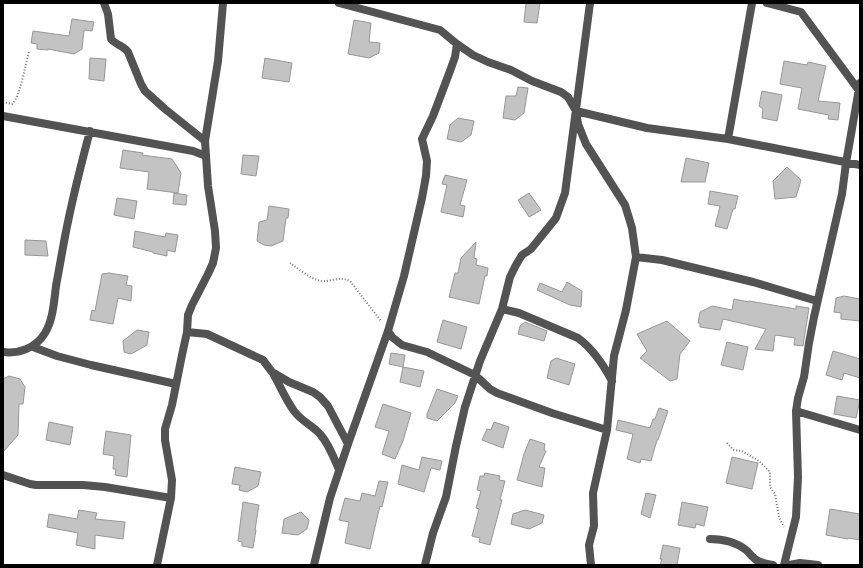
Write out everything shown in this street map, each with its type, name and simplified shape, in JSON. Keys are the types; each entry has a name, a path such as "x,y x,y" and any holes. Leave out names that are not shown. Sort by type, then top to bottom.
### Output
{"street":[{"path":"104,3 108,14 111,39 128,52 145,91 205,141"},
{"path":"157,565 171,498 172,480 165,435 187,332 188,315 213,263 216,248 208,186 205,141 218,61 223,3"},
{"path":"339,3 436,28 445,32 457,44 473,55 561,92 568,97 576,111 578,124 586,144 625,205 632,228 636,256 626,310 614,356 607,430 593,493 594,526 589,546 590,565"},
{"path":"425,565 433,533 446,497 465,407 475,375 502,309 510,277 522,255 531,249 556,218 565,192 590,3"},
{"path":"728,139 752,3"},
{"path":"767,3 802,12"},
{"path":"784,565 796,517 798,458 796,411 798,398 804,377 808,343 842,194 846,163 860,88 794,3"},
{"path":"314,565 330,498 388,332 404,276 426,176 427,162 422,139 433,116 450,71 455,57 457,44"},
{"path":"576,111 647,128 728,139 860,165"},
{"path":"3,116 193,151 206,156"},
{"path":"3,352 21,351 33,347 44,334 49,325 54,304 68,218 90,131"},
{"path":"636,256 669,261 753,282 818,301"},
{"path":"502,309 519,313 578,338 584,342 602,362 612,382"},
{"path":"187,332 207,334 263,360 300,418 322,436 339,470"},
{"path":"388,332 402,345 427,352 475,375 490,389 497,393 552,413 607,430"},
{"path":"33,347 64,358 176,384"},
{"path":"272,372 313,392 320,397 328,406 348,444"},
{"path":"796,411 860,430"},
{"path":"3,475 36,485 83,485 106,487 171,498"},
{"path":"710,538 720,539 739,545 757,561 763,564 773,565"},
{"path":"789,565 800,563 818,565"}],"path":[{"path":"3,102 12,104 15,102 29,51"},
{"path":"290,263 311,277 320,281 340,278 350,281 388,332"},
{"path":"727,443 734,450 742,451 759,461 770,472 770,487 774,491 776,497 779,517 791,538"}],"building":[{"path":"526,3 540,3 537,23 524,22"},
{"path":"72,19 94,22 92,31 84,30 82,49 74,54 48,49 37,49 37,44 31,43 33,31 69,36"},
{"path":"354,20 371,23 369,42 380,43 379,53 369,58 348,54"},
{"path":"90,58 106,59 104,81 89,79"},
{"path":"265,58 292,63 289,82 262,78"},
{"path":"784,61 807,65 808,62 826,66 818,101 840,103 838,120 828,119 829,115 798,109 802,88 780,84"},
{"path":"518,87 528,88 524,113 515,120 503,118 506,96 516,96"},
{"path":"762,91 782,95 777,121 762,118 763,109 759,106"},
{"path":"458,118 474,121 471,135 461,142 447,139 450,125"},
{"path":"123,150 143,153 142,155 172,159 181,173 178,193 147,189 149,172 120,168"},
{"path":"243,155 259,156 256,176 241,174"},
{"path":"686,158 709,163 705,182 681,182"},
{"path":"787,167 801,180 796,197 775,199 773,181"},
{"path":"445,175 467,180 460,205 465,206 463,217 441,212 447,185 442,184"},
{"path":"710,191 738,196 735,209 733,209 727,229 715,226 720,206 708,204"},
{"path":"174,193 187,195 186,205 173,204"},
{"path":"529,193 541,210 529,217 518,200"},
{"path":"117,198 137,201 134,219 114,215"},
{"path":"269,206 289,209 288,218 286,218 283,241 271,246 264,245 257,241 259,222 267,220"},
{"path":"135,231 165,237 166,233 178,235 175,252 167,250 167,256 133,247"},
{"path":"25,240 46,241 48,256 25,255"},
{"path":"476,242 474,258 477,259 476,265 488,268 479,304 449,297 455,273 458,273 461,258"},
{"path":"109,273 128,276 126,285 132,286 131,301 118,298 113,324 90,320 92,310 95,311 102,274"},
{"path":"567,282 582,291 581,307 570,305 537,290 540,283 562,292"},
{"path":"844,296 860,299 860,321 841,319 841,313 834,312 836,298"},
{"path":"734,299 796,309 796,306 809,308 803,346 794,345 795,338 775,335 773,351 755,349 766,329 723,319 720,330 700,327 700,323 698,323 700,312 712,306 732,310"},
{"path":"443,320 467,327 461,349 437,342"},
{"path":"667,321 690,341 680,354 677,379 670,381 640,358 647,351 637,334"},
{"path":"525,322 547,331 544,341 518,334 520,326"},
{"path":"137,330 149,332 147,345 131,354 124,352 123,341"},
{"path":"727,342 748,347 743,370 721,365"},
{"path":"833,351 860,359 860,378 844,373 842,380 826,375"},
{"path":"391,353 405,355 403,367 389,364"},
{"path":"556,358 575,364 569,385 547,378 551,361"},
{"path":"403,367 424,371 420,387 400,382"},
{"path":"9,376 20,379 25,387 23,404 19,404 18,435 3,452 3,379"},
{"path":"437,389 458,396 455,403 437,421 427,418 427,414"},
{"path":"837,396 860,400 856,418 834,414"},
{"path":"383,404 411,413 403,441 395,459 382,454 389,431 375,427"},
{"path":"659,408 668,411 651,461 641,459 640,463 627,459 633,434 616,430 618,420 650,428"},
{"path":"49,422 73,427 70,445 46,440"},
{"path":"494,422 509,427 503,448 482,440 487,429 491,430"},
{"path":"106,431 131,435 127,477 115,475 116,469 113,469 114,456 103,454"},
{"path":"530,439 545,444 544,450 546,451 539,467 545,468 542,487 517,480"},
{"path":"422,457 442,461 440,470 431,468 424,492 398,484 402,465 419,470"},
{"path":"732,457 758,463 752,489 726,483"},
{"path":"235,467 261,472 258,486 247,492 239,490 240,485 232,484"},
{"path":"485,473 500,476 499,480 505,481 500,500 502,500 490,545 479,542 480,538 472,536 479,509 476,508 481,491 477,490 480,476 484,476"},
{"path":"379,481 388,482 382,507 380,506 370,549 345,543 349,522 339,520 345,498 360,501 362,493 375,496"},
{"path":"646,493 656,495 650,518 641,514"},
{"path":"243,502 259,505 253,548 242,546 242,542 238,541"},
{"path":"682,502 708,507 704,526 696,524 695,528 678,525"},
{"path":"830,509 860,514 860,540 826,535"},
{"path":"79,510 97,513 95,519 125,522 123,539 95,535 95,549 76,545 78,533 47,527 49,514 77,519"},
{"path":"525,510 544,515 542,523 529,529 511,524 513,514"},
{"path":"301,512 309,520 307,529 298,535 282,533 284,519"},
{"path":"663,545 680,548 677,565 660,565"}]}
